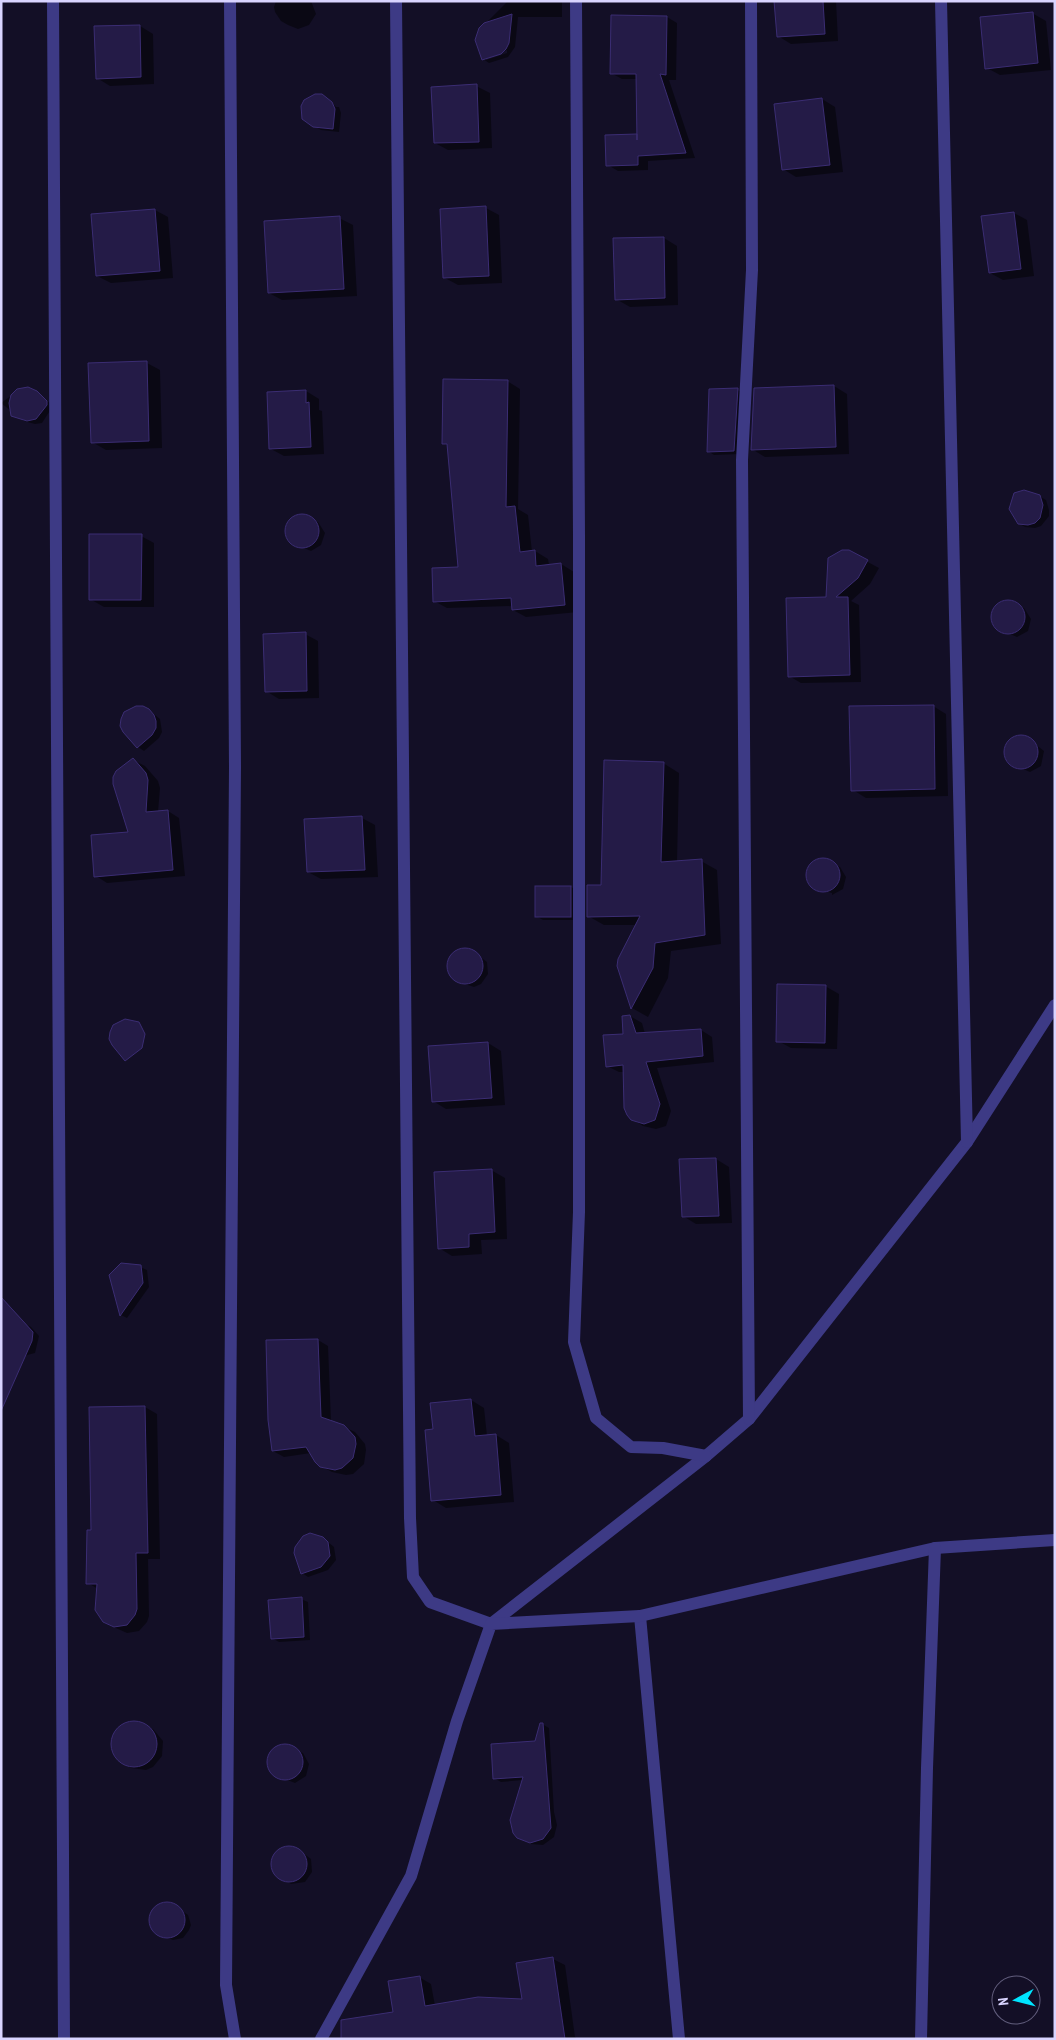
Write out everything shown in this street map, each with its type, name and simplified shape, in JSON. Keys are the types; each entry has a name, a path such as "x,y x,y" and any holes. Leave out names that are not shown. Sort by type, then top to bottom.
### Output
{"street":[{"path":"53,1 64,2039"},
{"path":"230,1 235,767 226,1984 235,2039"},
{"path":"396,1 410,1518 413,1577 430,1602 491,1624 640,1616 935,1548 1055,1540"},
{"path":"576,1 580,535 579,1212 574,1342 596,1418 631,1447 663,1448 706,1456"},
{"path":"748,1419 742,460 752,270 751,1"},
{"path":"941,1 967,1142"},
{"path":"321,2039 411,1876 457,1721 491,1624 706,1456 748,1419 967,1142 1055,1005"},
{"path":"921,2039 927,1768 935,1548"},
{"path":"640,1616 679,2039"}],"building":[{"path":"774,1 823,1 825,34 777,37"},
{"path":"1033,12 1038,63 985,69 980,17"},
{"path":"512,14 509,43 506,49 501,54 482,60 475,40 479,28 484,23"},
{"path":"611,15 667,16 666,75 660,74 686,153 638,156 638,165 606,166 605,135 637,134 636,74 610,74"},
{"path":"140,25 141,77 96,79 94,26"},
{"path":"477,84 479,142 434,143 431,87"},
{"path":"315,94 322,94 332,102 335,109 333,129 313,127 302,119 301,106 304,100"},
{"path":"822,98 830,165 782,170 774,104"},
{"path":"486,206 489,276 443,278 440,209"},
{"path":"155,209 160,271 96,276 91,214"},
{"path":"1014,212 1021,269 989,273 981,216"},
{"path":"340,216 344,289 268,293 264,221"},
{"path":"664,237 665,298 615,300 613,238"},
{"path":"147,361 149,441 91,443 88,363"},
{"path":"443,379 508,380 506,507 515,506 520,552 535,550 536,566 561,563 565,605 512,610 511,598 433,602 432,568 458,567 447,444 442,444"},
{"path":"834,385 836,447 751,450 754,388"},
{"path":"28,387 37,391 47,401 47,405 36,419 27,421 11,416 9,403 11,395 17,389"},
{"path":"738,388 734,451 707,452 709,389"},
{"path":"306,390 306,403 309,402 311,447 269,449 267,392"},
{"path":"1024,490 1040,495 1043,505 1040,518 1035,523 1028,525 1018,524 1009,509 1014,493"},
{"path":"302,514 309,515 314,519 318,524 318,538 314,543 309,547 302,548 295,547 290,543 286,538 285,531 286,524 290,519 295,515"},
{"path":"89,534 142,534 141,600 89,600"},
{"path":"842,550 849,550 868,560 858,578 836,597 848,597 850,675 788,677 786,598 826,597 828,558"},
{"path":"1008,600 1015,601 1020,605 1024,610 1024,624 1020,629 1015,633 1008,634 1001,633 996,629 992,624 991,617 992,610 996,605 1001,601"},
{"path":"306,632 307,691 265,692 263,634"},
{"path":"934,705 935,789 851,791 849,706"},
{"path":"136,706 143,706 149,709 156,721 156,728 152,735 137,748 120,726 124,712"},
{"path":"1021,735 1028,736 1033,740 1037,745 1037,759 1033,764 1028,768 1021,769 1014,768 1009,764 1005,759 1004,752 1005,745 1009,740 1014,736"},
{"path":"133,758 146,773 148,780 146,812 168,810 173,870 94,877 91,835 128,832 113,784 113,777 116,771"},
{"path":"604,760 664,762 661,862 702,859 705,935 655,943 653,968 631,1009 617,966 618,959 640,916 587,917 587,885 601,885"},
{"path":"362,816 365,870 307,872 304,819"},
{"path":"823,858 830,859 835,863 839,868 839,882 835,887 830,891 823,892 816,891 811,887 807,882 806,875 807,868 811,863 816,859"},
{"path":"535,886 571,886 571,917 535,917"},
{"path":"465,948 478,953 483,966 478,979 465,984 452,979 447,966 452,953"},
{"path":"777,984 826,985 825,1043 776,1042"},
{"path":"630,1015 636,1033 701,1029 703,1056 646,1062 660,1104 655,1120 644,1124 631,1120 624,1108 623,1065 606,1067 603,1035 623,1034 622,1016"},
{"path":"125,1019 139,1022 145,1034 142,1048 125,1061 109,1039 113,1025"},
{"path":"488,1042 492,1098 432,1102 428,1046"},
{"path":"716,1158 719,1216 682,1217 679,1159"},
{"path":"492,1169 495,1232 469,1234 469,1247 438,1249 434,1172"},
{"path":"121,1263 141,1265 143,1283 120,1316 109,1275"},
{"path":"1,1297 33,1332 32,1341 1,1411"},
{"path":"318,1339 321,1417 344,1425 355,1437 356,1444 353,1458 342,1468 335,1470 320,1467 306,1447 272,1451 268,1420 266,1340"},
{"path":"471,1399 475,1436 496,1434 501,1495 431,1501 425,1430 433,1429 430,1403"},
{"path":"145,1406 148,1553 136,1553 137,1609 135,1615 127,1625 114,1627 103,1622 95,1610 97,1584 86,1584 87,1530 91,1530 89,1407"},
{"path":"310,1533 323,1537 328,1542 330,1556 321,1567 301,1574 294,1553 295,1547 303,1536"},
{"path":"302,1597 304,1637 271,1639 268,1600"},
{"path":"139,1721 143,1722 153,1731 156,1735 156,1753 147,1763 139,1767 129,1767 121,1763 112,1753 111,1739 115,1731 125,1722"},
{"path":"540,1723 543,1723 551,1828 543,1839 530,1843 517,1838 513,1833 510,1820 523,1777 493,1779 491,1744 535,1741"},
{"path":"285,1744 298,1749 303,1762 298,1775 285,1780 272,1775 267,1762 272,1749"},
{"path":"289,1846 296,1847 302,1851 306,1857 306,1871 302,1877 296,1881 289,1882 282,1881 276,1877 272,1871 271,1864 272,1857 276,1851 282,1847"},
{"path":"167,1902 179,1908 185,1920 179,1932 167,1938 155,1932 149,1920 155,1908"},
{"path":"553,1957 565,2039 341,2039 341,2020 393,2012 388,1981 420,1976 425,2006 478,1997 522,1999 516,1963"}]}
